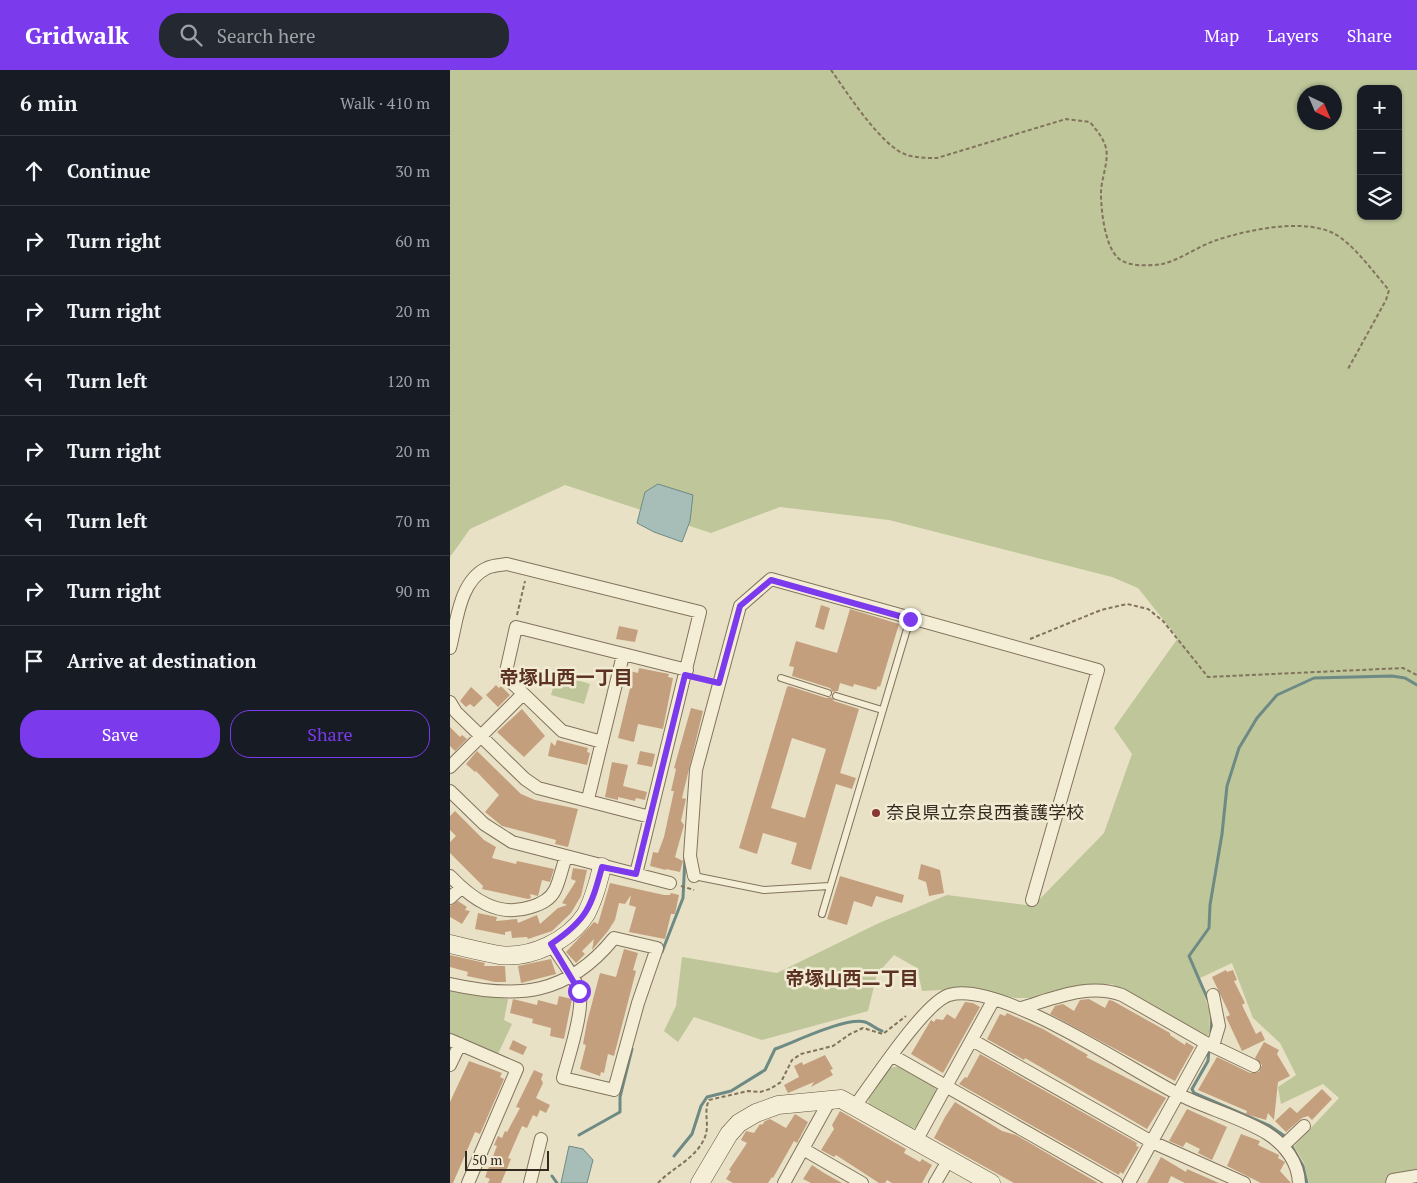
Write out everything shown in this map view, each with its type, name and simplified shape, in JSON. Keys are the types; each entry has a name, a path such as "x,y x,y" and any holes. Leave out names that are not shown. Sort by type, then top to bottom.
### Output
{"street":[{"path":"450,647 463,595 474,577 488,568 507,564 700,612 636,874"},
{"path":"694,876 690,856 696,770 740,606 771,580 1098,670 1032,900"},
{"path":"602,742 562,731 505,676 516,627 686,673"},
{"path":"588,799 623,655"},
{"path":"450,767 523,694"},
{"path":"450,702 456,712 525,780 538,788 588,799 650,817"},
{"path":"450,791 497,834 512,842 602,867 670,883"},
{"path":"450,876 461,888 479,902 501,910 523,910 543,903 555,891 566,857"},
{"path":"450,944 501,955 529,953 551,944 571,931 584,916 593,900 602,867"},
{"path":"450,898 461,888"},
{"path":"450,984 487,992 520,993 548,987 571,975 590,963 614,938 657,948 638,1003 614,1090 563,1078 581,1004 579,991 571,975 551,944"},
{"path":"1021,1008 1080,990 1108,990 1122,995 1210,1045 1254,1066"},
{"path":"855,1106 926,1010 936,1001 958,993 974,993 1021,1008 1178,1094 1267,1134 1283,1146 1292,1158 1299,1183"},
{"path":"1129,1183 1178,1094 1210,1045 1219,1026 1212,995"},
{"path":"916,1141 994,999"},
{"path":"972,1040 1152,1142 1244,1183"},
{"path":"450,1065 455,1042 517,1069 468,1183"},
{"path":"892,1056 1116,1183"},
{"path":"700,1183 725,1140 739,1123 756,1113 778,1106 841,1099 991,1183"},
{"path":"784,1183 830,1100"},
{"path":"1283,1146 1304,1126"},
{"path":"530,1183 541,1139"},
{"path":"803,1149 862,1183"},
{"path":"935,1183 949,1159"},
{"path":"1392,1183 1393,1180 1417,1176"}],"lane":[{"path":"822,914 910,619"},
{"path":"781,678 828,693"},
{"path":"836,696 882,710"},
{"path":"694,876 764,890 829,886"}],"path":[{"path":"831,70 866,119 897,151 919,159 937,158 1066,119 1090,122 1102,137 1106,150 1101,194 1107,239 1110,250 1125,263 1162,264 1214,241 1241,234 1291,226 1314,226 1334,234 1366,263 1389,290 1386,300 1348,369"},
{"path":"516,627 528,568"},
{"path":"1011,646 1102,610 1127,604 1148,609 1163,621 1208,677 1404,668 1417,675"},
{"path":"686,673 719,683"},
{"path":"658,1183 698,1149 705,1136 707,1123 704,1109 709,1100 748,1090 760,1092 770,1089 781,1082 792,1060 801,1054 833,1046 850,1034 863,1028 883,1034 909,1014"}],"green space":[{"path":"450,70 1417,70 1417,1169 1389,1174 1385,1183 1309,1183 1304,1163 1294,1146 1339,1098 1323,1084 1281,1104 1278,1087 1296,1075 1280,1043 1253,1018 1232,963 1198,979 1210,1012 1209,1034 1206,1036 1112,984 1080,986 1037,998 1015,998 974,988 922,991 917,968 894,955 877,974 868,1011 762,1040 694,1017 678,1042 664,1031 676,1006 682,957 777,973 879,923 947,895 1033,906 1104,833 1132,754 1114,728 1178,638 1138,588 1112,577 889,520 780,507 711,533 565,485 470,529 450,557"},
{"path":"557,674 590,684 584,704 551,695"},
{"path":"450,989 508,999 504,1020 512,1024 498,1054 450,1034"},
{"path":"899,1066 935,1086 937,1094 918,1126 910,1130 869,1107 868,1098 890,1068"}],"water":[{"path":"658,484 693,495 690,521 682,542 654,532 637,523 645,492"},
{"path":"569,1146 583,1149 593,1160 587,1183 561,1183"}],"building":[{"path":"821,605 830,608 824,630 815,627"},
{"path":"850,609 899,624 880,687 878,686 876,690 854,684 853,687 840,683 838,691 833,692 830,688 792,676 794,667 789,666 796,641 837,653"},
{"path":"619,626 638,630 635,642 616,639"},
{"path":"639,668 669,674 668,677 673,678 663,729 638,724 634,742 618,738 632,680 628,679 630,671 638,673"},
{"path":"496,685 499,688 501,686 510,695 498,707 486,695"},
{"path":"789,686 826,698 831,697 834,701 859,709 840,773 856,778 852,789 836,784 811,870 791,864 797,843 763,833 757,854 739,848 787,687","holes":["792,738 826,749 805,818 771,808"]},
{"path":"471,687 483,698 474,707 470,704 466,707 460,701"},
{"path":"691,708 703,711 682,798 686,799 681,821 684,825 675,857 683,861 680,872 650,866 653,852 658,853 664,837 674,791 671,791 676,769 674,768"},
{"path":"522,709 545,736 524,757 497,732"},
{"path":"450,727 460,737 462,735 467,739 455,751 450,746"},
{"path":"557,740 588,748 587,752 590,753 587,765 548,756 551,742 555,746"},
{"path":"477,751 521,794 535,800 578,809 568,847 555,844 556,840 502,826 485,812 499,795 476,771 466,764"},
{"path":"640,751 655,754 652,767 637,764"},
{"path":"612,762 628,765 623,786 647,792 645,800 636,798 635,801 618,797 618,800 605,797"},
{"path":"455,811 484,840 496,847 492,858 516,864 517,861 554,869 550,882 542,880 538,896 530,894 531,898 528,899 482,889 483,886 450,853 450,842 456,836 450,830 450,816"},
{"path":"921,864 940,870 944,893 929,896 926,882 918,879"},
{"path":"573,868 587,870 581,896 571,913 552,931 528,939 527,937 512,938 511,931 505,932 505,935 475,929 478,913 497,917 496,921 517,919 518,923 537,915 540,924 558,908 567,905 562,903 576,881 571,879"},
{"path":"840,876 904,895 902,903 876,896 872,907 854,901 847,925 827,919"},
{"path":"610,883 664,895 670,895 671,893 679,895 675,914 671,914 665,939 629,932 636,907 629,905 631,895 625,904 619,903 615,920 608,931 592,950 594,939 582,951 585,954 576,963 566,952 594,922 598,924"},
{"path":"458,901 467,907 465,910 470,911 462,924 450,917 450,906"},
{"path":"624,949 638,953 633,970 636,971 614,1056 608,1054 604,1073 601,1072 600,1076 580,1069 586,1045 583,1044 587,1022 600,973 616,977"},
{"path":"450,955 485,963 484,966 505,966 506,982 495,982 467,976 468,972 450,967"},
{"path":"551,959 556,974 521,983 518,966"},
{"path":"1226,970 1227,972 1233,970 1237,980 1234,981 1245,1003 1242,1005 1256,1034 1261,1031 1265,1040 1242,1051 1226,1017 1230,1015 1212,977"},
{"path":"559,996 572,999 564,1039 550,1036 551,1028 532,1023 533,1019 510,1013 513,999 537,1005 538,1000 557,1005"},
{"path":"1089,999 1105,1008 1109,1000 1113,1001 1170,1033 1170,1035 1185,1045 1186,1042 1194,1047 1175,1081 1050,1014 1055,1006 1063,1004 1074,1011 1080,1000"},
{"path":"965,1002 973,1003 980,1007 943,1073 911,1054 931,1020 934,1022 936,1019 943,1020 947,1014 955,1019"},
{"path":"1007,1013 1043,1029 1088,1055 1086,1057 1166,1098 1147,1129 1025,1058 1024,1060 987,1039 1000,1014 1005,1016"},
{"path":"513,1040 527,1047 523,1055 509,1049"},
{"path":"1264,1042 1279,1050 1277,1054 1290,1076 1278,1082 1274,1120 1268,1113 1266,1120 1246,1114 1247,1111 1198,1090 1217,1057 1250,1073 1259,1072 1262,1065 1255,1058"},
{"path":"980,1054 1137,1143 1136,1146 1139,1147 1123,1174 1120,1172 1119,1175 959,1084 965,1077 967,1078"},
{"path":"825,1055 833,1069 830,1070 833,1075 811,1087 814,1082 788,1093 784,1085 799,1077 794,1066 802,1062 803,1065"},
{"path":"469,1061 502,1073 500,1077 504,1079 480,1134 475,1132 453,1183 450,1183 450,1102"},
{"path":"534,1070 543,1074 541,1079 543,1083 536,1098 550,1105 546,1113 540,1110 537,1117 533,1115 527,1128 522,1126 508,1158 511,1159 501,1183 488,1183 490,1179 485,1177 497,1146 494,1145 498,1136 502,1138 505,1131 507,1132 520,1108 516,1107"},
{"path":"1322,1089 1332,1099 1312,1120 1308,1116 1302,1118 1286,1132 1275,1121 1290,1107 1297,1113"},
{"path":"955,1102 1002,1131 1016,1135 1098,1183 1014,1183 960,1153 934,1138"},
{"path":"1187,1109 1227,1127 1212,1160 1198,1153 1200,1149 1186,1142 1183,1147 1169,1141"},
{"path":"840,1111 906,1149 904,1153 920,1162 922,1159 932,1165 922,1183 892,1183 887,1180 885,1183 879,1183 836,1155 834,1157 821,1150 834,1129 832,1125"},
{"path":"795,1114 808,1122 797,1143 794,1141 773,1178 768,1183 733,1183 726,1179 731,1171 729,1170 747,1143 741,1140 746,1131 754,1133 760,1124 762,1125 770,1119 786,1128"},
{"path":"1241,1134 1260,1141 1258,1145 1279,1155 1278,1158 1285,1162 1280,1171 1291,1183 1261,1183 1227,1166"},
{"path":"1161,1157 1186,1172 1187,1169 1219,1183 1185,1183 1171,1176 1168,1183 1147,1183"},
{"path":"812,1165 842,1183 811,1183 803,1179"}],"waterway":[{"path":"1208,1000 1189,956 1209,928 1210,905 1222,834 1227,786 1239,748 1257,718 1277,695 1314,678 1392,676 1405,678 1417,685"},
{"path":"662,952 683,898 685,857"},
{"path":"1211,1032 1212,1016"},
{"path":"674,1156 692,1134 701,1106 707,1097 731,1091 765,1070 775,1049 833,1026 856,1021 865,1022 882,1031"},
{"path":"579,1135 620,1112 620,1097 632,1049"},
{"path":"1209,1049 1208,1061 1192,1089 1194,1093 1270,1126 1286,1137"},
{"path":"1291,1145 1303,1166 1307,1183"},
{"path":"552,1176 557,1183"}],"place":[{"name":"奈良県立奈良西養護学校","path":"876,813"}],"district":[{"name":"帝塚山西一丁目","path":"566,677"},
{"name":"帝塚山西二丁目","path":"852,978"}],"route":[{"path":"579,991 551,944 571,931 584,916 593,900 602,867 636,874 685,675 719,683 740,606 771,580 910,619"}]}
